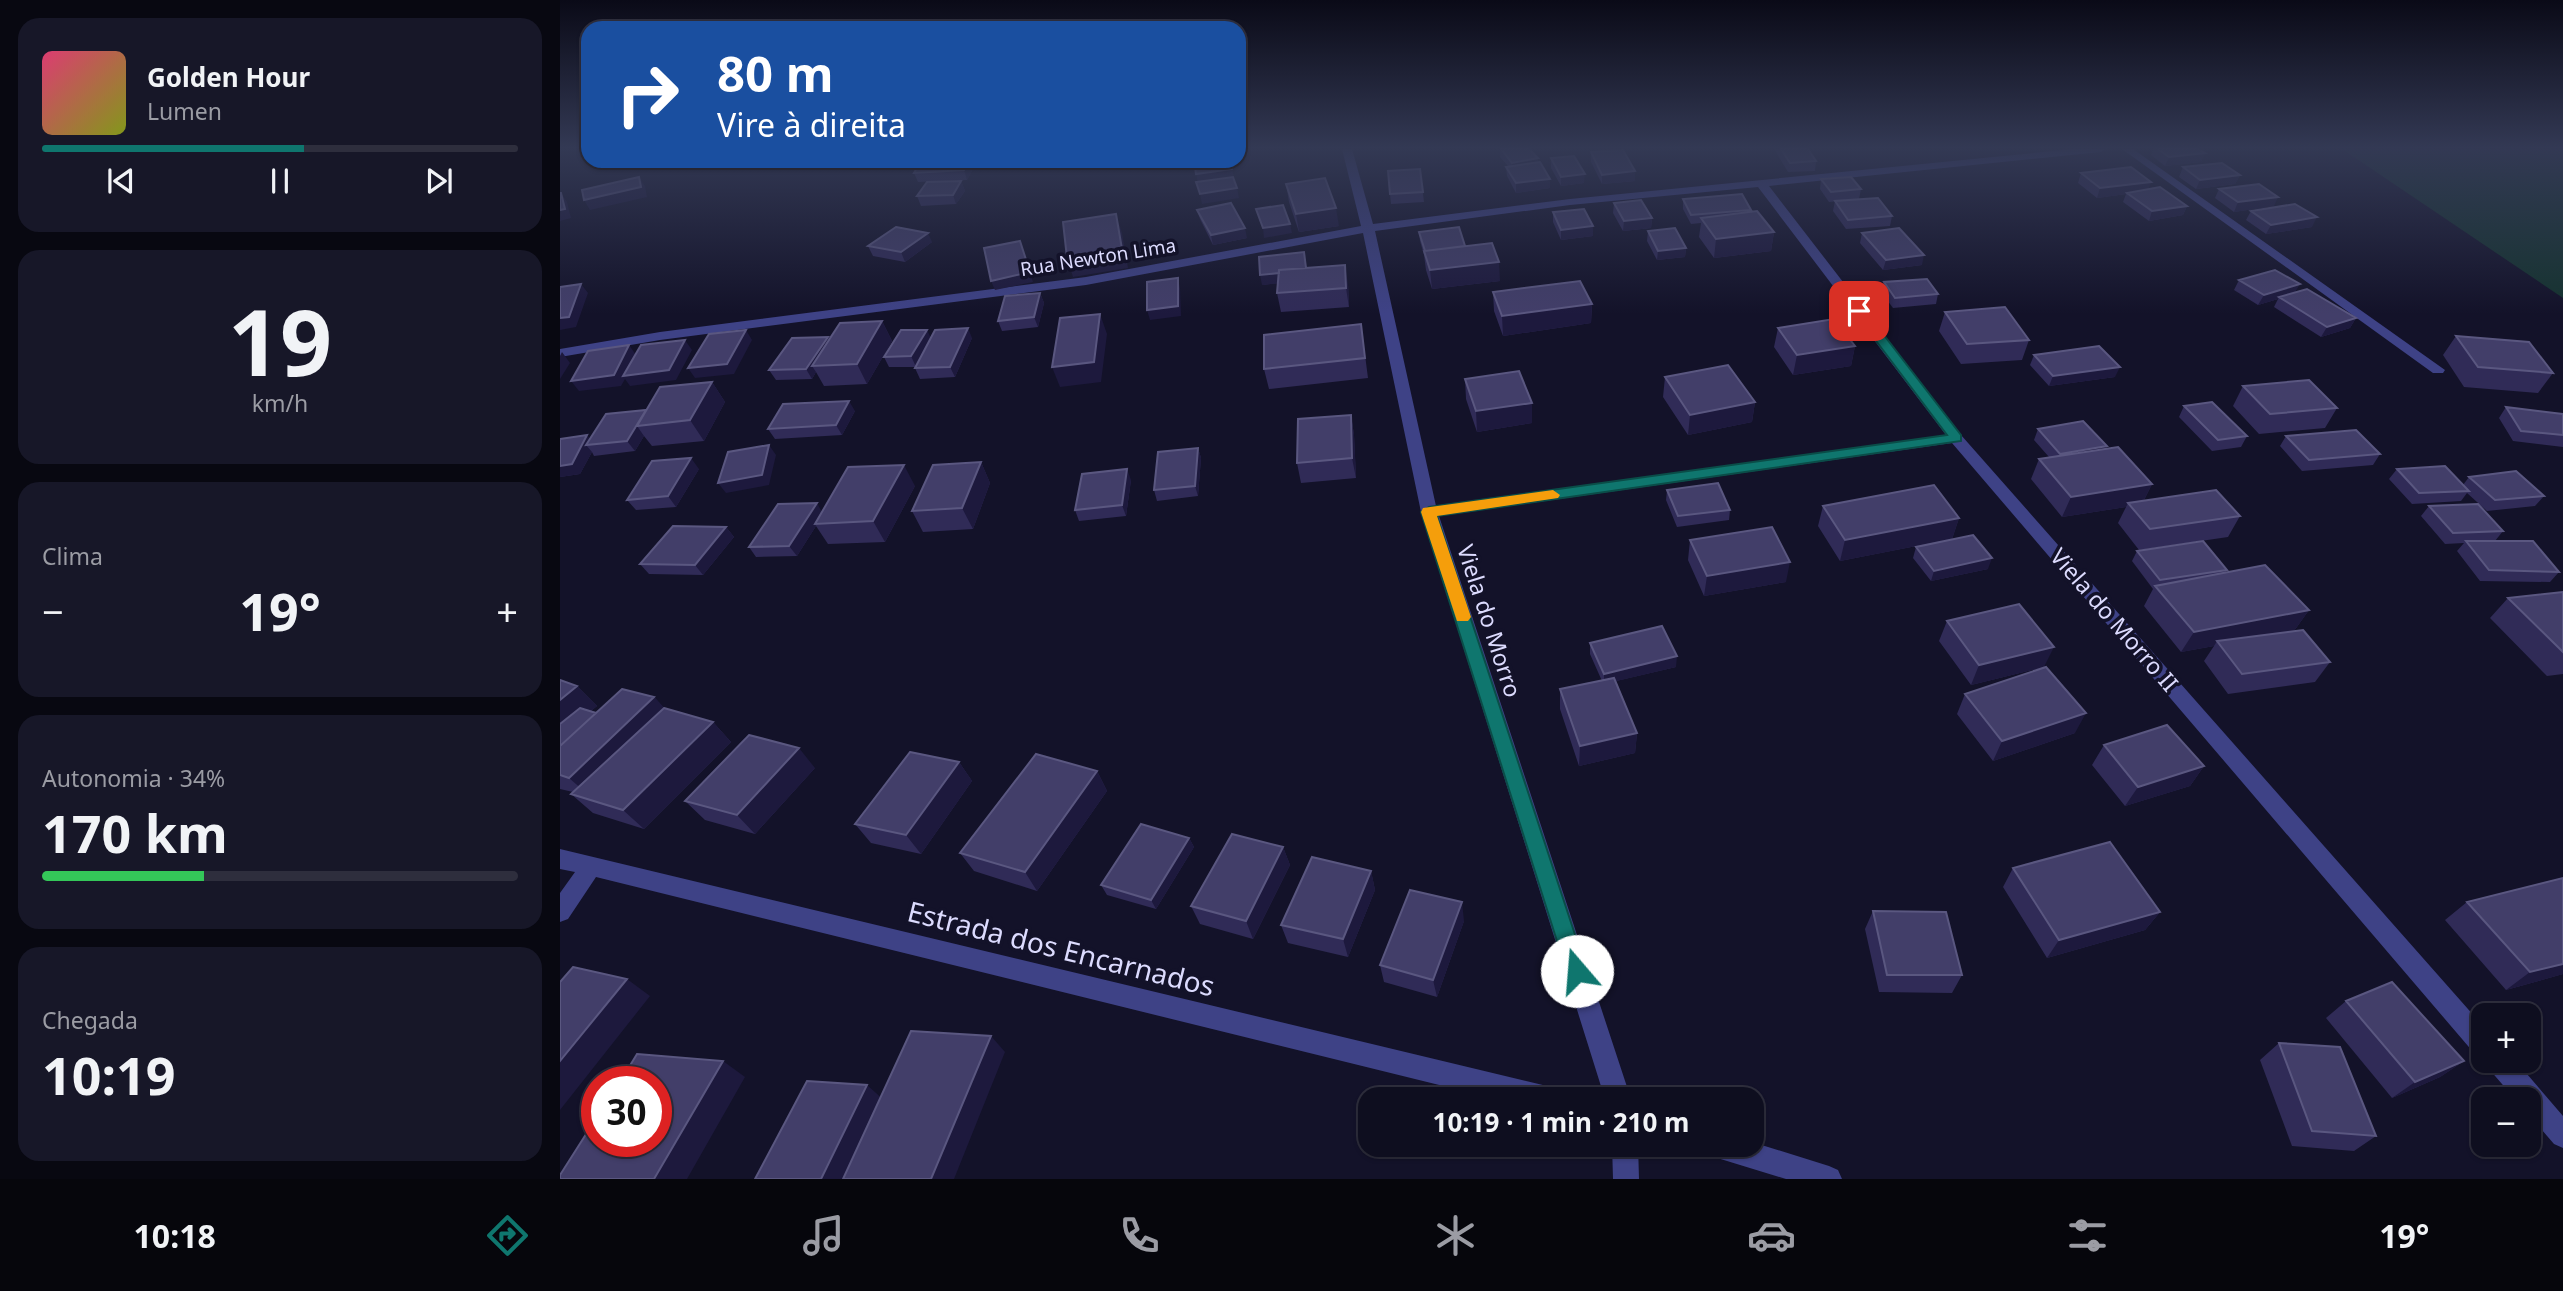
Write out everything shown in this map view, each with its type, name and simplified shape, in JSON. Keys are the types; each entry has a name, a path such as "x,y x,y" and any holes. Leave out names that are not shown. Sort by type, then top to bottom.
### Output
{"street":[{"name":"Viela do Morro","path":"1362,204 1429,512 1614,1087"},
{"name":"Rua Newton Lima","path":"560,353 660,336 1086,281 1368,228 1554,204"},
{"name":"Viela do Morro II","path":"1777,204 1956,438 2471,1030"},
{"path":"2204,204 2438,370"},
{"path":"1429,512 1956,438"},
{"name":"Estrada dos Encarnados","path":"560,859 1497,1087"},
{"path":"560,912 590,868"},
{"path":"2509,1073 2563,1135"},
{"path":"1625,1157 1626,1179"},
{"path":"1756,1157 1829,1179"}],"green space":[{"path":"2424,204 2563,204 2563,298"}],"building":[{"path":"1232,204 1245,228 1211,235 1197,210"},
{"path":"1293,204 1335,204 1336,208 1296,214"},
{"path":"1615,204 1643,204 1652,218 1624,221"},
{"path":"1686,204 1748,204 1751,210 1691,215"},
{"path":"1837,204 1883,204 1892,216 1848,220"},
{"path":"2142,204 2187,206 2152,211"},
{"path":"2295,204 2317,217 2271,225 2251,211"},
{"path":"1283,205 1290,224 1263,228 1256,209"},
{"path":"1584,209 1593,226 1561,230 1553,212"},
{"path":"1757,211 1774,232 1716,239 1701,218"},
{"path":"1116,214 1122,249 1067,258 1063,222"},
{"path":"896,227 928,233 901,252 868,246"},
{"path":"1459,227 1465,246 1425,251 1419,232"},
{"path":"1675,228 1686,248 1658,251 1648,231"},
{"path":"1899,228 1924,255 1886,260 1862,233"},
{"path":"1020,241 1030,272 991,281 984,248"},
{"path":"1492,243 1499,262 1430,270 1424,251"},
{"path":"1304,252 1306,268 1260,275 1259,257"},
{"path":"1345,265 1346,288 1277,293 1279,270"},
{"path":"2275,270 2300,284 2264,295 2239,280"},
{"path":"1178,278 1178,306 1147,310 1147,282"},
{"path":"1927,279 1938,294 1895,298 1884,282"},
{"path":"1580,281 1592,304 1502,316 1493,292"},
{"path":"581,284 569,317 560,318 560,287"},
{"path":"2307,289 2356,318 2327,327 2279,297"},
{"path":"1040,293 1034,317 998,321 1005,296"},
{"path":"2005,307 2029,340 1967,344 1945,312"},
{"path":"1100,314 1094,362 1052,367 1060,318"},
{"path":"1834,319 1855,346 1797,355 1778,328"},
{"path":"882,321 857,364 812,366 840,323"},
{"path":"1361,324 1365,358 1264,369 1264,335"},
{"path":"968,328 950,367 915,368 935,330"},
{"path":"746,330 727,364 688,368 709,334"},
{"path":"901,330 927,330 911,356 884,357"},
{"path":"2456,336 2529,342 2553,373 2478,367"},
{"path":"828,337 806,369 769,370 792,338"},
{"path":"685,340 669,370 623,376 641,345"},
{"path":"629,345 614,375 571,381 588,351"},
{"path":"2099,346 2120,367 2053,376 2034,355"},
{"path":"1728,365 1755,402 1690,415 1665,377"},
{"path":"1519,371 1532,403 1476,411 1465,379"},
{"path":"2309,380 2337,408 2270,414 2243,386"},
{"path":"712,382 690,420 637,426 660,387"},
{"path":"849,401 836,425 768,429 783,404"},
{"path":"2212,402 2247,436 2218,440 2184,406"},
{"path":"2506,407 2563,414 2563,435 2521,431"},
{"path":"646,410 627,441 586,445 606,414"},
{"path":"1351,415 1352,458 1297,463 1298,419"},
{"path":"2083,421 2107,446 2060,454 2038,429"},
{"path":"2356,430 2380,454 2309,460 2286,436"},
{"path":"587,435 572,464 560,466 560,439"},
{"path":"769,445 762,475 718,483 728,452"},
{"path":"2118,447 2152,484 2071,497 2039,459"},
{"path":"1198,448 1195,486 1154,490 1158,452"},
{"path":"691,458 668,496 627,500 652,461"},
{"path":"981,462 962,508 912,511 933,465"},
{"path":"904,465 873,521 815,524 848,467"},
{"path":"2445,466 2469,491 2419,493 2397,469"},
{"path":"1127,469 1122,505 1075,510 1082,474"},
{"path":"2516,471 2544,496 2495,500 2469,477"},
{"path":"1718,483 1730,510 1678,516 1667,490"},
{"path":"1934,485 1959,518 1845,540 1823,506"},
{"path":"2216,490 2240,516 2150,529 2128,503"},
{"path":"817,503 789,546 749,547 778,504"},
{"path":"2478,504 2503,531 2453,533 2429,506"},
{"path":"673,526 726,527 695,565 640,564"},
{"path":"1772,527 1790,562 1707,576 1690,540"},
{"path":"1973,535 1992,558 1934,571 1916,547"},
{"path":"2203,541 2227,570 2160,580 2137,551"},
{"path":"2466,541 2533,541 2559,572 2489,570"},
{"path":"2265,565 2309,610 2194,632 2155,586"},
{"path":"2563,592 2563,652 2508,598"},
{"path":"2019,604 2054,647 1979,665 1947,621"},
{"path":"1662,626 1677,656 1604,674 1590,643"},
{"path":"2303,630 2330,662 2242,674 2217,641"},
{"path":"2046,667 2086,713 2002,741 1965,694"},
{"path":"1614,678 1637,733 1580,746 1560,689"},
{"path":"560,680 577,686 560,700"},
{"path":"622,689 654,697 569,778 560,775 560,746"},
{"path":"580,708 596,713 560,746 560,724"},
{"path":"664,708 713,722 623,810 571,794"},
{"path":"2167,725 2204,766 2138,787 2104,745"},
{"path":"749,735 799,748 737,815 685,801"},
{"path":"910,752 959,762 906,835 855,824"},
{"path":"1036,754 1097,771 1025,872 960,853"},
{"path":"1141,824 1189,838 1151,900 1101,885"},
{"path":"1232,834 1283,847 1246,921 1191,906"},
{"path":"2110,842 2160,912 2059,940 2013,868"},
{"path":"1312,857 1371,871 1343,939 1281,925"},
{"path":"2563,878 2563,964 2530,972 2467,902"},
{"path":"1410,890 1462,902 1433,980 1380,965"},
{"path":"1873,911 1946,912 1962,975 1887,975"},
{"path":"573,967 627,979 560,1061 560,982"},
{"path":"2392,982 2464,1061 2415,1082 2346,1001"},
{"path":"911,1031 991,1036 931,1179 843,1179"},
{"path":"2279,1043 2340,1047 2376,1136 2312,1131"},
{"path":"637,1054 723,1061 672,1148 672,1066 630,1066"},
{"path":"807,1081 867,1085 821,1179 755,1179"},
{"path":"581,1142 581,1157 667,1157 654,1179 560,1179"}],"slow traffic":[{"path":"1463,617 1429,512 1553,495"}],"route":[{"path":"1577,971 1429,512 1956,438 1859,311"}]}
